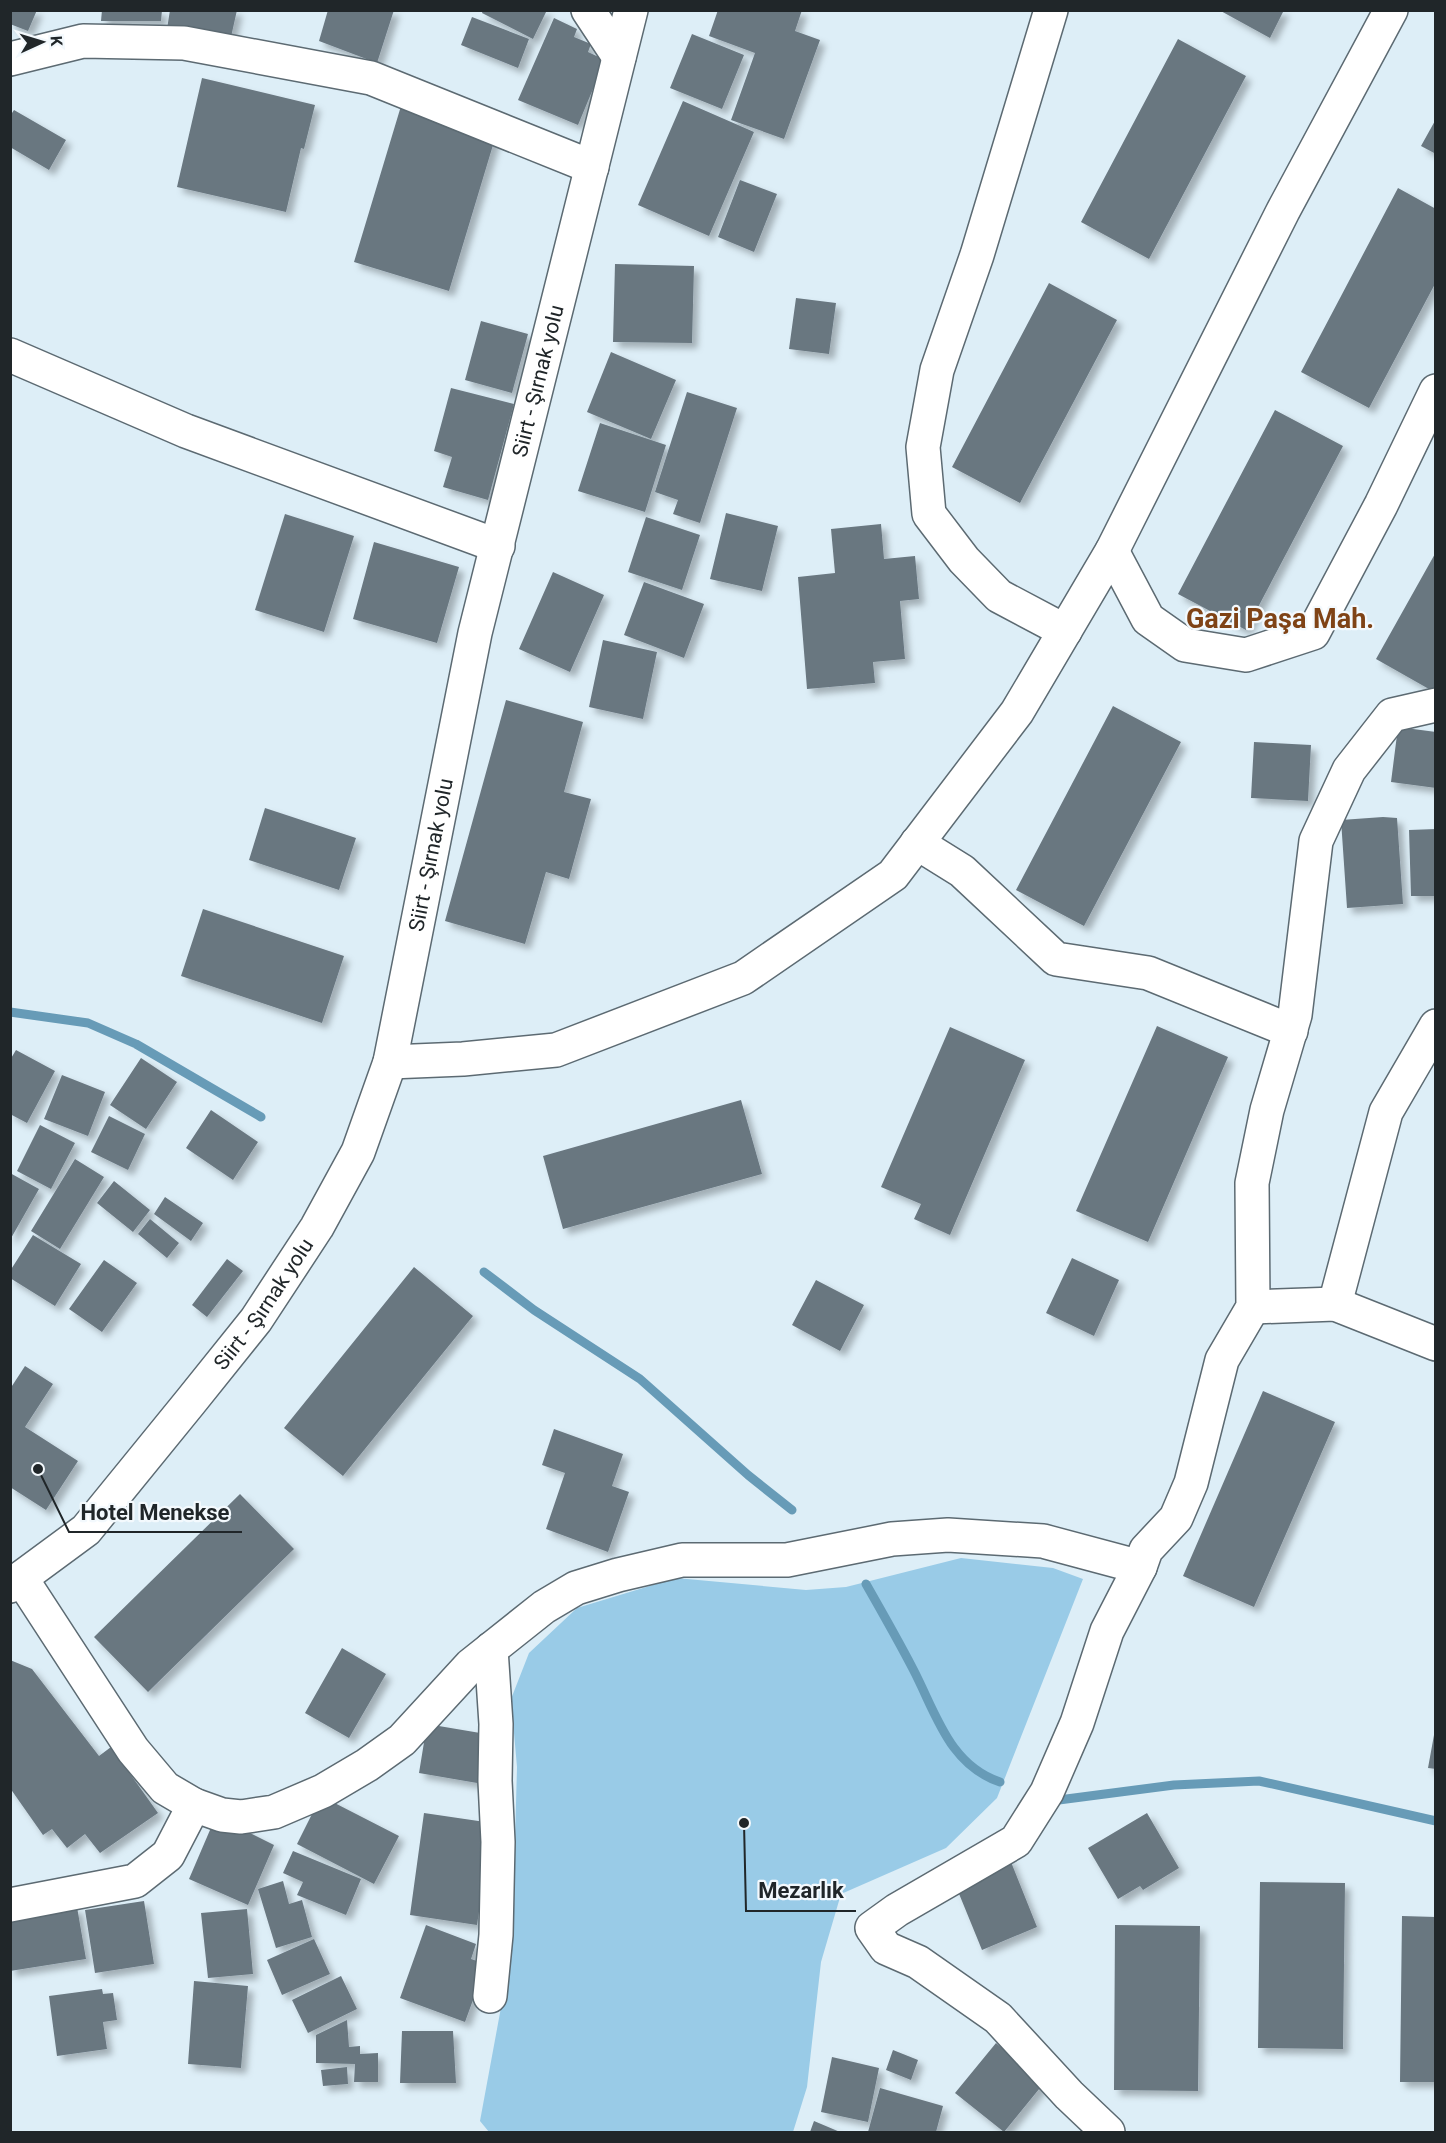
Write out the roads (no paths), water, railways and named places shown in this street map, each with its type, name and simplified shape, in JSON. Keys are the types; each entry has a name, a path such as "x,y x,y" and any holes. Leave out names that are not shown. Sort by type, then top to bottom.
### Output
{"street":[{"path":"588,10 619,57"},
{"name":"Siirt - Şırnak yolu","path":"16,1582 86,1530 256,1320 317,1227 358,1152 390,1062 476,633 631,10"},
{"path":"1051,10 977,255 937,370 923,447 929,514 964,560 999,596 1065,631"},
{"path":"390,1062 463,1059 556,1050 743,978 893,875 1017,712 1112,551 1283,212 1390,10"},
{"path":"10,58 83,41 184,43 371,78 592,168"},
{"path":"10,355 186,431 498,546"},
{"path":"1112,551 1148,619 1185,645 1246,655 1313,633 1381,505 1436,391"},
{"path":"1108,2133 1069,2095 998,2018 918,1962 886,1948 872,1928 897,1910 1016,1841 1047,1792 1077,1723 1107,1631 1140,1567 1146,1550 1176,1518 1191,1483 1222,1360 1253,1307 1252,1183 1268,1110 1296,1015 1316,841 1349,770 1392,716 1436,705"},
{"path":"917,843 962,871 1056,959 1148,973 1291,1031"},
{"path":"1335,1304 1386,1112 1436,1026"},
{"path":"1253,1307 1335,1304 1436,1344"},
{"path":"16,1582 133,1750 165,1788 194,1805 222,1815 241,1817 274,1812 323,1791 367,1765 402,1740 471,1665 544,1608 576,1588 682,1560 787,1560 892,1539 948,1535 1043,1541 1140,1567"},
{"path":"490,1996 496,1935 498,1842 495,1780 496,1724 491,1649"},
{"path":"10,1905 135,1881 168,1856 194,1805"}],"waterway":[{"path":"10,1012 88,1023 136,1044 261,1117"},
{"path":"484,1272 534,1310 640,1379 748,1475 792,1510"},
{"path":"866,1584 907,1658 946,1736 968,1763 983,1774 1000,1782"},
{"path":"1051,1801 1174,1785 1259,1781 1436,1821"}],"place":[{"name":"Hotel Menekse","path":"38,1469"},
{"name":"Mezarlık","path":"744,1823"}],"district":[{"name":"Gazi Paşa Mah.","path":"1280,619"}]}
